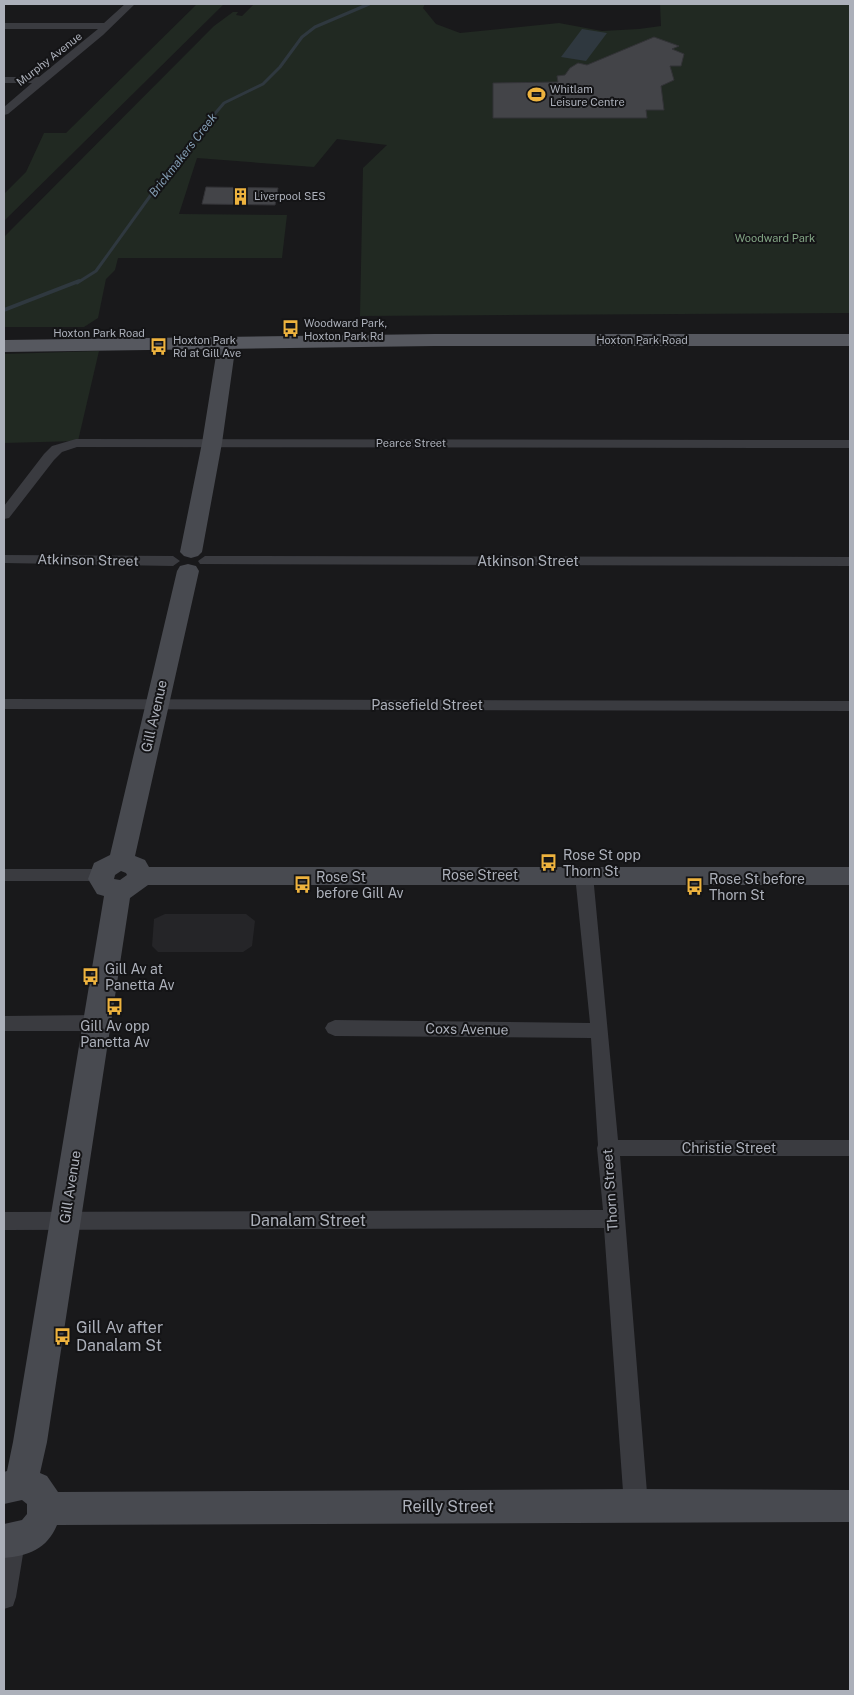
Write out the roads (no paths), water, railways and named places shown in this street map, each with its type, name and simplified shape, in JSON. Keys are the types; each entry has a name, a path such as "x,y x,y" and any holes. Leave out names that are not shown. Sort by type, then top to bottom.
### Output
{"main road":[{"name":"Hoxton Park Road","path":"4,333 434,340 850,340"},
{"name":"Hoxton Park Road","path":"4,346 228,336"}],"street":[{"name":"Murphy Avenue","path":"4,112 39,80 82,50 130,4"},
{"path":"4,26 107,26"},
{"path":"4,80 39,80"},
{"name":"Gill Avenue","path":"13,1486 32,1435 64,1221 120,876 189,561 212,443 228,336"},
{"name":"Pearce Street","path":"4,515 49,457 65,446 83,443 850,444"},
{"name":"Atkinson Street","path":"4,560 850,562"},
{"name":"Passefield Street","path":"4,704 850,706"},
{"name":"Rose Street","path":"4,875 850,876"},
{"name":"Thorn Street","path":"584,875 600,1031 612,1219 636,1505"},
{"path":"4,1024 97,1022"},
{"name":"Coxs Avenue","path":"335,1028 600,1031"},
{"name":"Christie Street","path":"607,1148 850,1148"},
{"name":"Danalam Street","path":"4,1221 612,1219"},
{"path":"4,1597 8,1541 32,1535 44,1519 46,1509 45,1501 37,1488 13,1486"},
{"name":"Reilly Street","path":"46,1509 636,1505 850,1506"}],"waterway":[{"name":"Brickmakers Creek","path":"77,283 96,271 179,156 224,103 263,84 280,67 302,37 315,27 369,4"},
{"name":"Brickmakers Creek","path":"4,310 79,281"}],"place":[{"name":"Whitlam Leisure Centre","path":"536,95"},
{"name":"Liverpool SES","path":"240,196"},
{"name":"Woodward Park, Hoxton Park Rd","path":"290,329"},
{"name":"Hoxton Park Rd at Gill Ave","path":"159,346"},
{"name":"Rose St opp Thorn St","path":"549,863"},
{"name":"Rose St before Gill Av","path":"302,885"},
{"name":"Rose St before Thorn St","path":"695,887"},
{"name":"Gill Av at Panetta Av","path":"91,977"},
{"name":"Gill Av opp Panetta Av","path":"115,1006"},
{"name":"Gill Av after Danalam St","path":"62,1336"}],"park label":[{"name":"Woodward Park","path":"775,238"}]}
